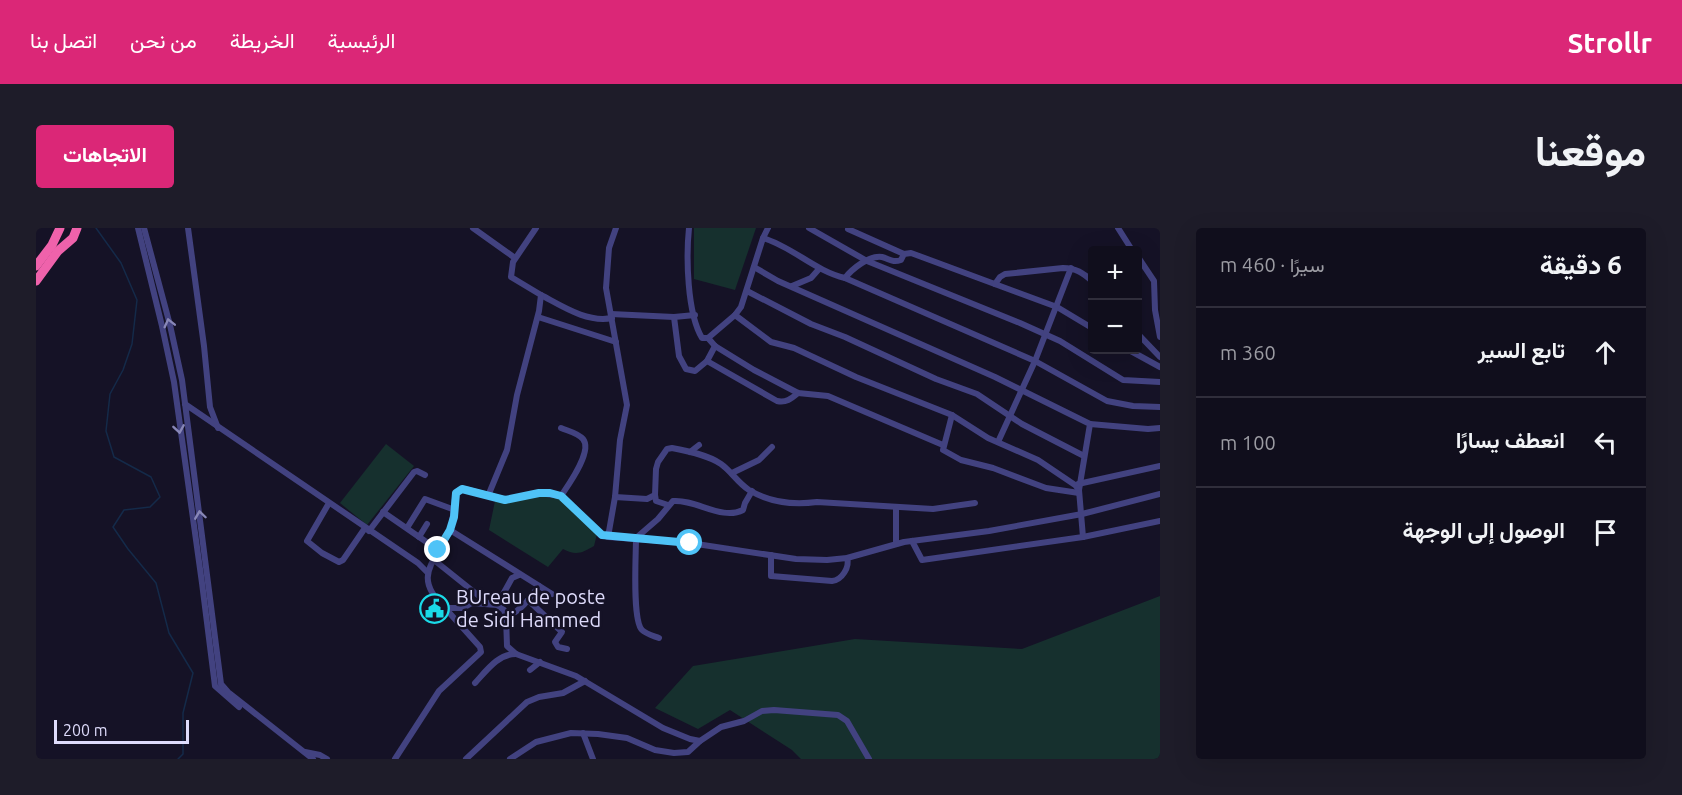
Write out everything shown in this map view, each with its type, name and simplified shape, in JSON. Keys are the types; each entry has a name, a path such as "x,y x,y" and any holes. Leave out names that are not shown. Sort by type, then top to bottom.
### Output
{"highway":[{"path":"36,266 52,245 58,229"},
{"path":"36,281 58,251 73,238 76,229"}],"street":[{"path":"138,228 174,382 215,686 306,759"},
{"path":"144,228 170,325 186,408 221,684 313,759"},
{"path":"188,228 210,407 218,428"},
{"path":"473,228 515,258"},
{"path":"608,537 615,497 620,440 627,405 606,288 606,268 616,228"},
{"path":"689,228 689,283 702,338 708,339 715,346 754,370 798,393 828,396 943,445"},
{"path":"708,339 735,315 741,306 768,228"},
{"path":"809,228 867,261 1060,341 1122,380 1160,382"},
{"path":"1118,228 1129,246"},
{"path":"58,229 62,240 67,243"},
{"path":"534,229 515,258 511,277 541,296 571,311 602,320 612,316 695,315"},
{"path":"848,229 904,254 911,253 1057,308 1088,326"},
{"path":"763,238 779,243 819,268 1035,361 1074,384 1114,403 1160,406"},
{"path":"845,278 856,266 867,261 881,257 897,262 901,261 904,254"},
{"path":"1142,264 1154,281 1155,309 1160,337"},
{"path":"754,267 846,312 1022,390 1090,424 1160,428"},
{"path":"792,286 811,278 819,268"},
{"path":"995,284 1005,274 1071,268 1080,271 1088,278"},
{"path":"998,442 1035,361 1071,268"},
{"path":"747,291 811,324 936,379 977,394 1010,416 1084,456"},
{"path":"488,496 507,450 517,395 538,317 541,296"},
{"path":"735,315 771,342 794,348 856,377 952,415 998,442 1038,460 1078,488"},
{"path":"538,317 616,342"},
{"path":"674,317 679,356 686,369 695,371 707,361 715,346"},
{"path":"1142,338 1160,357"},
{"path":"1136,354 1160,367"},
{"path":"707,361 777,401 790,400 798,393"},
{"path":"176,406 186,408 218,428 418,563 428,573"},
{"path":"952,415 943,450 960,460 993,468 1046,488 1078,488 1160,466"},
{"path":"1083,537 1078,488 1090,424"},
{"path":"561,428 580,436 585,441 586,450 561,496"},
{"path":"690,452 699,445"},
{"path":"732,473 759,460 772,447"},
{"path":"668,505 656,501 656,468 663,452 672,448 714,460 752,491 782,502 933,509 975,503"},
{"path":"329,504 307,541 322,553 339,562 414,472 425,475"},
{"path":"395,759 439,691 481,652 480,647 432,596 428,584 428,573 450,530 455,510 455,495 460,490 505,500 539,493 561,496 602,535 608,537 690,543 796,559 827,560 847,558 912,541 989,531 1082,514 1160,494"},
{"path":"659,638 642,631 639,625 636,610 636,538 658,519 673,501 682,500 733,514 743,510 752,491"},
{"path":"615,497 647,499 655,495"},
{"path":"407,528 425,499 455,510"},
{"path":"896,508 896,544"},
{"path":"383,512 438,550"},
{"path":"912,541 922,560 1083,537 1160,521"},
{"path":"419,537 427,524"},
{"path":"450,530 552,594"},
{"path":"771,555 771,576 832,581 841,577 848,565 847,558"},
{"path":"434,560 493,605 504,610 507,654"},
{"path":"493,605 512,578 519,575"},
{"path":"506,617 514,614 539,586"},
{"path":"528,600 562,632 555,642 558,647 567,649"},
{"path":"444,608 463,608 472,603 493,605"},
{"path":"209,645 216,653"},
{"path":"507,646 516,654"},
{"path":"476,683 495,661 507,654 516,654 559,668 663,728 690,740 700,741"},
{"path":"530,670 540,662"},
{"path":"466,759 527,702 539,697 563,693 585,681"},
{"path":"510,759 536,742 571,733 627,738 655,750 674,753 688,752 721,727 744,721 762,711 789,711 837,715 847,721 869,759"},
{"path":"583,734 594,759 584,759"},
{"path":"303,752 320,755 327,759"}],"green space":[{"path":"694,228 756,228 735,290 694,279"},
{"path":"386,444 414,466 367,525 340,503"},
{"path":"537,495 552,496 562,501 597,534 594,546 579,553 563,549 548,567 489,530 495,501 506,502"},
{"path":"1160,596 1160,759 801,759 792,750 730,710 698,729 655,708 693,666 855,639 1022,649"}],"waterway":[{"path":"96,228 121,263 137,300 132,344 123,370 110,394 106,431 114,457 151,477 160,497 150,507 124,510 113,527 156,583 169,633 193,673 183,713 183,754 178,759"}],"place":[{"name":"BUreau de poste de Sidi Hammed","path":"435,608"}],"route":[{"path":"438,550 450,530 455,512 456,493 462,489 505,500 550,493 561,496 602,535 690,543"}]}
